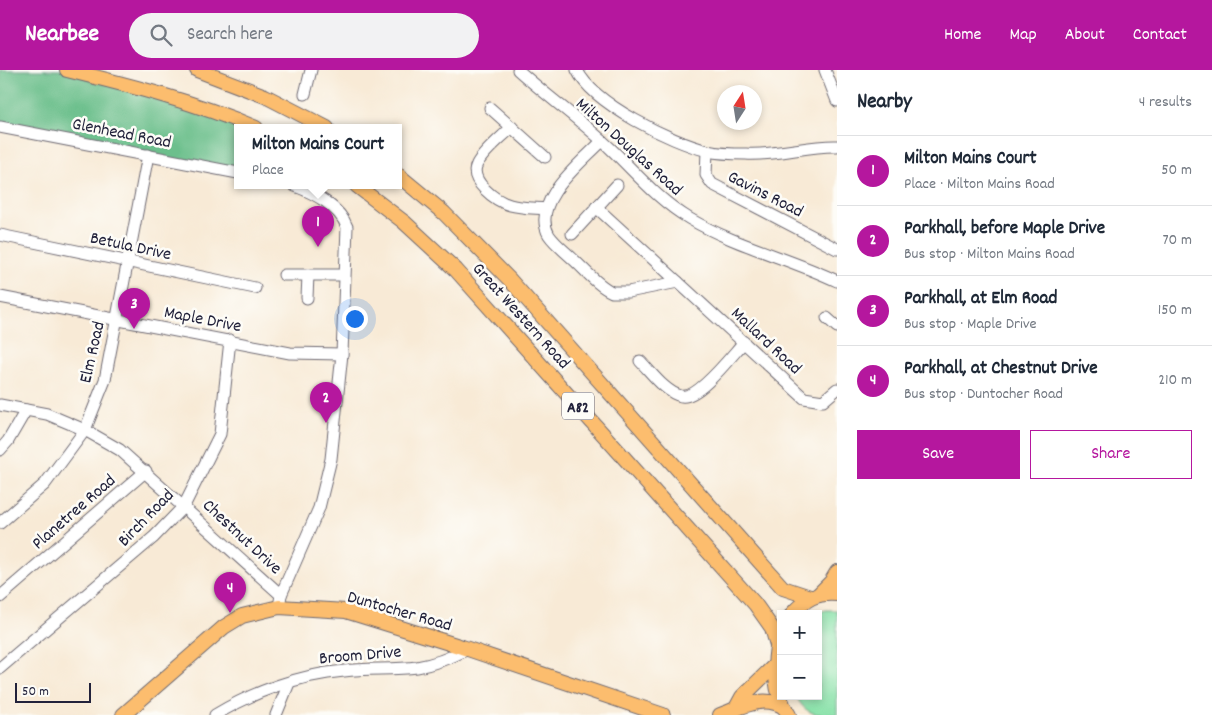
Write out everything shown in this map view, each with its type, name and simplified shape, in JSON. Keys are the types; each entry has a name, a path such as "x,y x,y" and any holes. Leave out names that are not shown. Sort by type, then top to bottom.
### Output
{"main road":[{"path":"68,70 153,90 247,124"},
{"path":"196,70 265,96 319,124"},
{"name":"Great Western Road","path":"402,178 444,213 503,272 783,588 814,596"},
{"name":"Great Western Road","path":"361,189 404,222 454,268 755,604 777,636"},
{"path":"797,610 831,582 837,572"},
{"name":"A82","path":"814,596 837,594"},
{"name":"Duntocher Road","path":"123,715 224,627 242,616 280,601 346,611 468,649 663,715"},
{"name":"A82","path":"777,655 776,664 779,690 787,712"},
{"path":"736,708 742,697 776,664"},
{"path":"720,715 736,708 767,702 779,704 787,712"}],"street":[{"path":"306,94 311,70"},
{"name":"Milton Douglas Road","path":"518,70 602,141 651,192 691,220 723,235 837,281"},
{"path":"577,70 588,88 610,105 649,127 707,151 762,154 837,146"},
{"path":"825,70 837,101"},
{"path":"490,108 545,157"},
{"name":"Glenhead Road","path":"0,127 234,172"},
{"path":"512,127 477,163 475,176 478,182 501,201 517,206 545,209"},
{"path":"602,141 552,194 545,209 544,217 550,236 608,290 628,292 678,282"},
{"name":"Gavins Road","path":"707,151 706,175 712,184 837,249"},
{"name":"Elm Road","path":"0,523 45,484 85,430 105,380 148,155"},
{"path":"572,234 617,185"},
{"path":"280,601 322,498 331,459 342,354 347,227 345,221 318,196 302,189"},
{"name":"Mallard Road","path":"596,207 809,400 823,401 837,389"},
{"name":"Betula Drive","path":"0,234 255,288"},
{"path":"284,275 344,275"},
{"path":"308,275 308,298"},
{"name":"Maple Drive","path":"0,297 230,340 290,354 342,354"},
{"path":"827,318 837,327"},
{"name":"Birch Road","path":"0,668 154,537 184,506 220,434 230,340"},
{"path":"640,361 670,390 682,396 688,396 699,390 744,342"},
{"name":"Chestnut Drive","path":"0,405 47,414 85,430 120,450 184,506 280,601"},
{"path":"0,450 8,441 26,410"},
{"name":"Planetree Road","path":"0,597 146,471"},
{"name":"Broom Drive","path":"215,715 239,700 289,683 343,671 418,667 447,659 468,649"},
{"path":"276,715 289,683"}],"green space":[{"path":"0,70 67,70 243,124 234,124 234,172 0,127"},
{"path":"837,610 837,715 812,713 799,700 822,700 822,611"}],"place":[{"name":"Milton Mains Court","path":"318,247"},
{"name":"Parkhall, at Elm Road","path":"134,329"},
{"name":"Parkhall, before Maple Drive","path":"326,423"},
{"name":"Parkhall, at Chestnut Drive","path":"230,613"}]}
